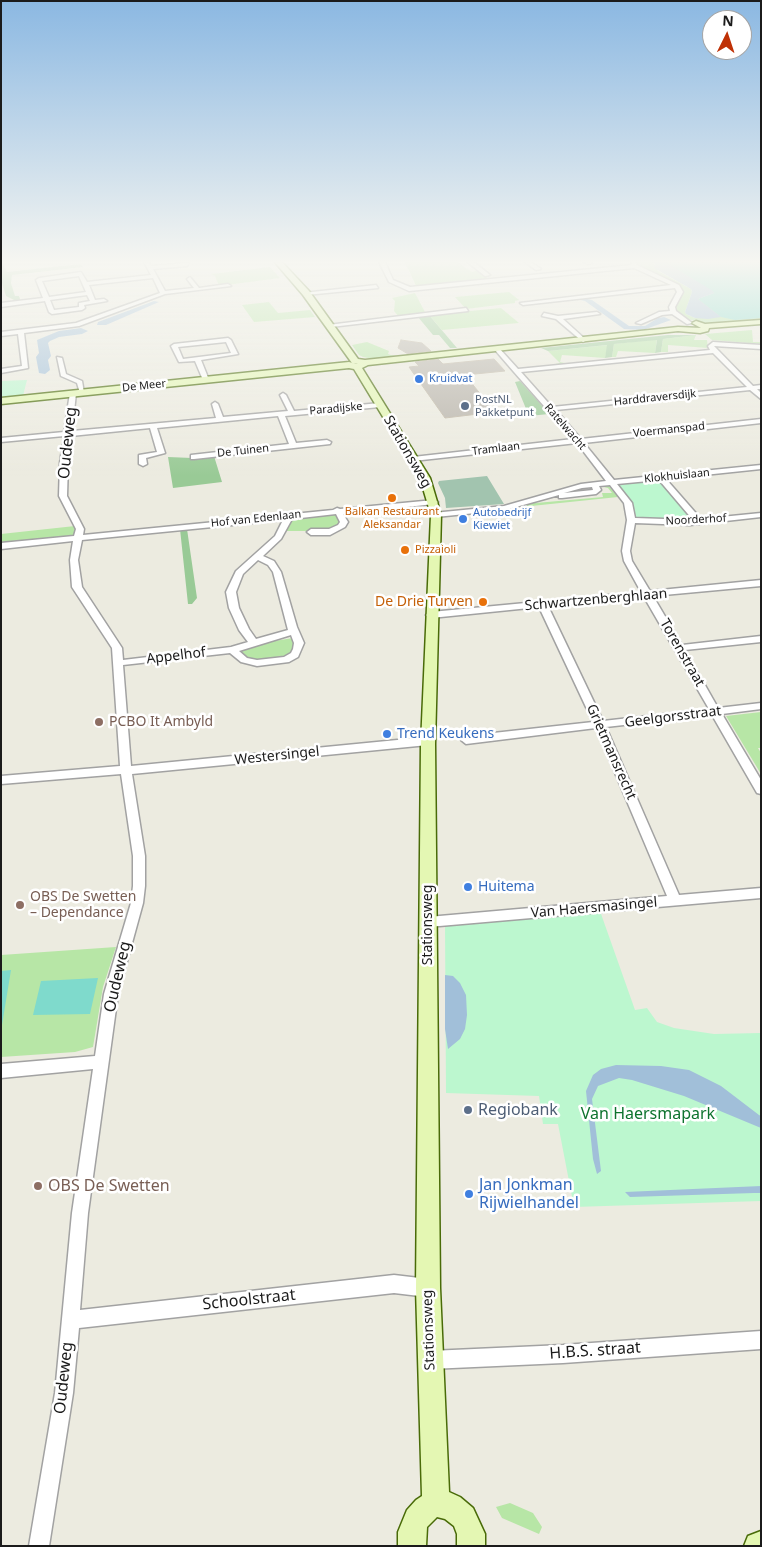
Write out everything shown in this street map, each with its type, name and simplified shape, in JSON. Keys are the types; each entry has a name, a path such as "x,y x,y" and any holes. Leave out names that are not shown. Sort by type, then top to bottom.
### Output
{"street":[{"path":"1,334 19,332"},
{"path":"1,371 24,368 21,332"},
{"name":"Stationsweg","path":"336,332 413,459 426,482 435,508 428,741 428,1288 436,1504"},
{"path":"574,332 583,340"},
{"name":"De Meer","path":"1,401 583,340 640,332"},
{"path":"228,340 235,354 197,359 181,361 174,346 228,340"},
{"path":"761,346 713,344 711,346 714,352 761,397"},
{"name":"Ratelwacht","path":"497,349 578,440 628,503 631,520"},
{"path":"516,371 714,352"},
{"path":"59,358 63,375 80,382 78,393"},
{"path":"197,359 206,380"},
{"name":"Harddraversdijk","path":"550,409 761,387"},
{"name":"Oudeweg","path":"39,1546 64,1393 80,1213 111,994 137,903 139,886 139,856 126,770 117,648 77,587 74,560 80,530 63,496 64,463 68,434 78,393"},
{"name":"Paradijske","path":"283,395 292,413"},
{"path":"215,404 220,420"},
{"name":"Paradijske","path":"1,440 380,405"},
{"path":"281,414 293,446"},
{"name":"Voermanspad","path":"578,440 761,421"},
{"path":"143,464 142,458 161,453 153,427"},
{"name":"Tramlaan","path":"413,459 578,440"},
{"name":"De Tuinen","path":"194,456 327,442"},
{"name":"Klokhuislaan","path":"435,508 506,508 545,496 571,496 596,492 594,484 761,468"},
{"path":"661,478 699,522"},
{"name":"Hof van Edenlaan","path":"1,546 337,510 435,508"},
{"path":"311,532 330,532 341,527 344,522 337,510"},
{"path":"254,643 244,630 234,608 231,592 239,574 278,537 290,515"},
{"name":"Noorderhof","path":"631,520 699,522 761,515"},
{"name":"Torenstraat","path":"631,520 626,551 628,560 761,790"},
{"path":"232,650 244,660 258,664 286,660 295,655 298,649 299,643 277,572 271,563 257,556"},
{"name":"Schwartzenberghlaan","path":"431,615 761,583"},
{"name":"Grietmansrecht","path":"543,604 600,725 675,901"},
{"name":"Appelhof","path":"119,663 232,650 294,631"},
{"path":"679,648 761,640"},
{"name":"Geelgorsstraat","path":"466,740 761,706"},
{"name":"Westersingel","path":"1,780 143,770 428,741"},
{"name":"Van Haersmasingel","path":"428,922 761,893"},
{"path":"1,1071 102,1062"},
{"name":"Schoolstraat","path":"71,1320 394,1284 412,1288 428,1288"},
{"name":"H.B.S. straat","path":"430,1360 563,1354 761,1340"},
{"path":"412,1546 412,1532 416,1519 425,1509 436,1504 451,1506 464,1517 472,1534 471,1546"}],"green space":[{"path":"431,332 444,332 457,348 450,348 439,335 433,335"},
{"path":"752,332 753,342 761,342 761,344 712,340 705,334"},
{"path":"668,335 696,335 663,339 661,352 655,353 657,340 614,344 612,357 605,358 607,345 548,351 541,348"},
{"path":"696,335 694,340 707,340 708,348 668,345 668,352 661,352 663,339"},
{"path":"657,339 655,353 618,351 616,357 612,357 614,344"},
{"path":"367,342 389,351 388,354 402,357 378,360 363,357 359,355 352,345"},
{"path":"608,345 605,358 562,355 560,362 565,363 557,366 555,364 560,363 548,351"},
{"path":"27,380 23,396 1,398 1,381"},
{"path":"520,381 549,414 529,416 515,382"},
{"path":"214,456 222,482 173,488 168,457 192,458"},
{"path":"487,476 504,504 446,508 445,498 438,483 439,481"},
{"path":"654,480 661,482 691,516 691,520 636,517 632,502 619,485"},
{"path":"608,485 618,497 512,508 535,501 536,503 603,497 602,493 612,493 608,488 599,486"},
{"path":"336,512 339,518 338,526 325,531 286,531 291,517"},
{"path":"75,526 76,537 1,544 1,534"},
{"path":"180,529 187,529 197,598 192,604 188,604"},
{"path":"293,638 296,642 291,654 283,659 258,661 248,659 241,654 237,647"},
{"path":"761,712 761,748 758,748 761,753 761,774 726,716"},
{"name":"Van Haersmapark","path":"600,911 635,1010 647,1008 657,1022 674,1028 714,1034 761,1033 761,1201 574,1207 558,1124 543,1124 539,1096 446,1093 445,924"},
{"path":"116,947 103,987 93,1047 75,1052 1,1057 1,955"},
{"path":"510,1503 533,1513 542,1527 539,1534 502,1518 496,1507"}],"shaded area":[{"path":"56,332 86,332 59,337 48,343 51,356 48,360 50,370 45,374 39,373 36,357 39,353 37,340"},
{"path":"11,970 2,1025 1,1025 1,971"},
{"path":"445,975 453,976 460,983 466,995 467,1015 465,1029 460,1039 448,1049 445,1029"},
{"path":"98,978 90,1014 33,1015 41,981"},
{"path":"616,1065 661,1066 689,1070 721,1086 761,1116 761,1128 684,1096 632,1080 619,1078 598,1086 592,1099 601,1171 597,1174 593,1159 586,1091 593,1075 601,1069"},
{"path":"761,1186 761,1193 630,1197 625,1192"}],"building":[{"path":"401,340 422,343 431,351 408,354 398,348"},
{"path":"438,359 443,364 494,359 505,371 465,375 495,412 445,418 409,367 419,366 415,362"}],"place":[{"name":"Kruidvat","path":"419,379"},
{"name":"PostNL Pakketpunt","path":"465,406"},
{"name":"Balkan Restaurant Aleksandar","path":"392,498"},
{"name":"Autobedrijf Kiewiet","path":"463,519"},
{"name":"Pizzaioli","path":"405,550"},
{"name":"De Drie Turven","path":"483,602"},
{"name":"PCBO It Ambyld","path":"99,722"},
{"name":"Trend Keukens","path":"387,734"},
{"name":"Huitema","path":"468,887"},
{"name":"OBS De Swetten – Dependance","path":"20,905"},
{"name":"Regiobank","path":"468,1110"},
{"name":"OBS De Swetten","path":"38,1186"},
{"name":"Jan Jonkman Rijwielhandel","path":"469,1194"}]}
